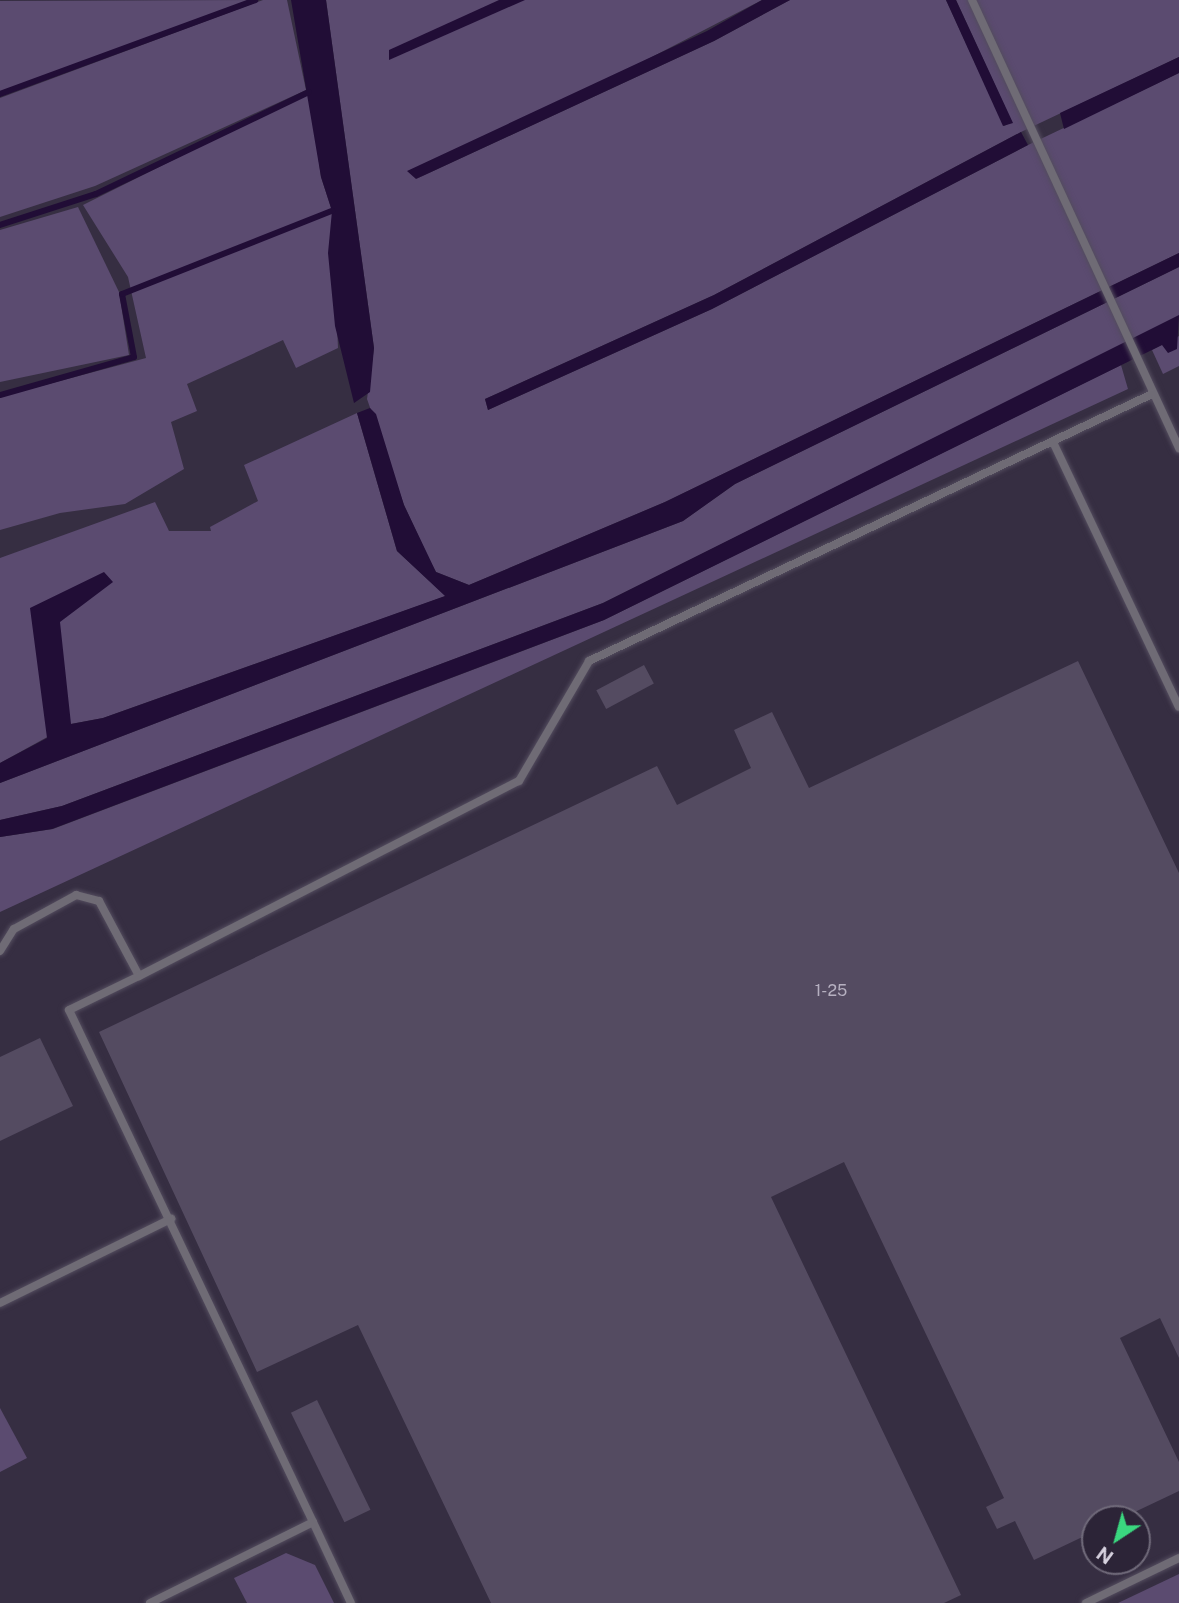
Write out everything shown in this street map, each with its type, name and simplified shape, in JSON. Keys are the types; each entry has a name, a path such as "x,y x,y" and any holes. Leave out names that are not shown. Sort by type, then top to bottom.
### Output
{"lane":[{"path":"972,0 1179,449"},
{"path":"351,1603 171,1219 69,1010 519,781 589,661 1152,394"},
{"path":"1053,442 1179,707"},
{"path":"0,951 14,929 76,895 99,901 139,976"},
{"path":"0,1303 171,1219"},
{"path":"150,1603 313,1522"},
{"path":"1086,1603 1179,1558"}],"shaded area":[{"path":"253,0 125,50 0,93 0,1"},
{"path":"263,0 287,0 306,90 95,186 0,217 0,98"},
{"path":"291,0 326,0 374,348 370,392 354,403 335,326 328,253 332,211 321,177"},
{"path":"326,0 762,0 416,179 714,41 790,0 946,0 1004,126 1012,122 956,0 1179,0 1179,57 1021,132 714,295 485,399 488,410 712,309 1028,145 1179,73 1179,253 665,502 469,585 436,572 431,563 404,505 367,399 374,348"},
{"path":"499,0 525,0 389,60 389,50"},
{"path":"762,0 790,0 714,41 416,179 407,171 707,31"},
{"path":"946,0 956,0 1013,123 1003,126"},
{"path":"1179,57 1179,73 1064,129 1060,113"},
{"path":"309,92 321,177 332,211 338,348 296,368 283,340 187,384 197,411 171,422 184,469 125,504 60,513 0,530 0,397 146,358 128,277 83,205"},
{"path":"1021,132 1028,145 712,309 488,410 485,399 714,295"},
{"path":"78,207 119,292 129,355 0,382 0,230"},
{"path":"1179,253 1179,267 735,484 683,521 0,783 0,763 47,738 30,608 104,572 113,582 60,622 71,724 103,718 445,596 397,551 357,413 370,408 376,414 404,505 436,572 469,585 665,502"},
{"path":"1179,267 1179,316 603,603 62,806 0,820 0,783 683,521 735,484"},
{"path":"1179,315 1177,349 1168,353 1162,345 604,620 52,829 0,837 0,820 62,806 603,603"},
{"path":"1179,336 1179,366 1163,374 1152,350"},
{"path":"1121,365 1128,389 0,912 0,837 53,829 604,620"},
{"path":"357,413 397,551 446,596 103,718 71,724 0,763 0,558 155,502 169,531 211,531 210,527 258,501 244,465"},
{"path":"0,1408 27,1458 0,1472"},
{"path":"286,1553 315,1565 334,1603 247,1603 234,1578"},
{"path":"1179,1574 1179,1603 1118,1603"}],"building":[{"path":"1078,661 1179,873 1179,1358 1160,1318 1120,1338 1179,1462 1179,1491 1150,1505 1081,1505 1081,1538 1034,1560 1015,1521 997,1529 986,1507 1004,1498 844,1162 771,1197 961,1595 944,1603 491,1603 358,1325 257,1372 99,1032 657,766 677,805 751,768 734,730 772,712 809,788"},
{"path":"644,665 654,684 606,709 596,690"},
{"path":"40,1038 73,1106 0,1141 0,1057"},
{"path":"317,1400 370,1510 344,1522 291,1413"}],"waterway":[{"path":"0,94 255,0"},
{"path":"0,225 96,194 309,92"},
{"path":"0,395 134,357 122,294 332,211"}]}
